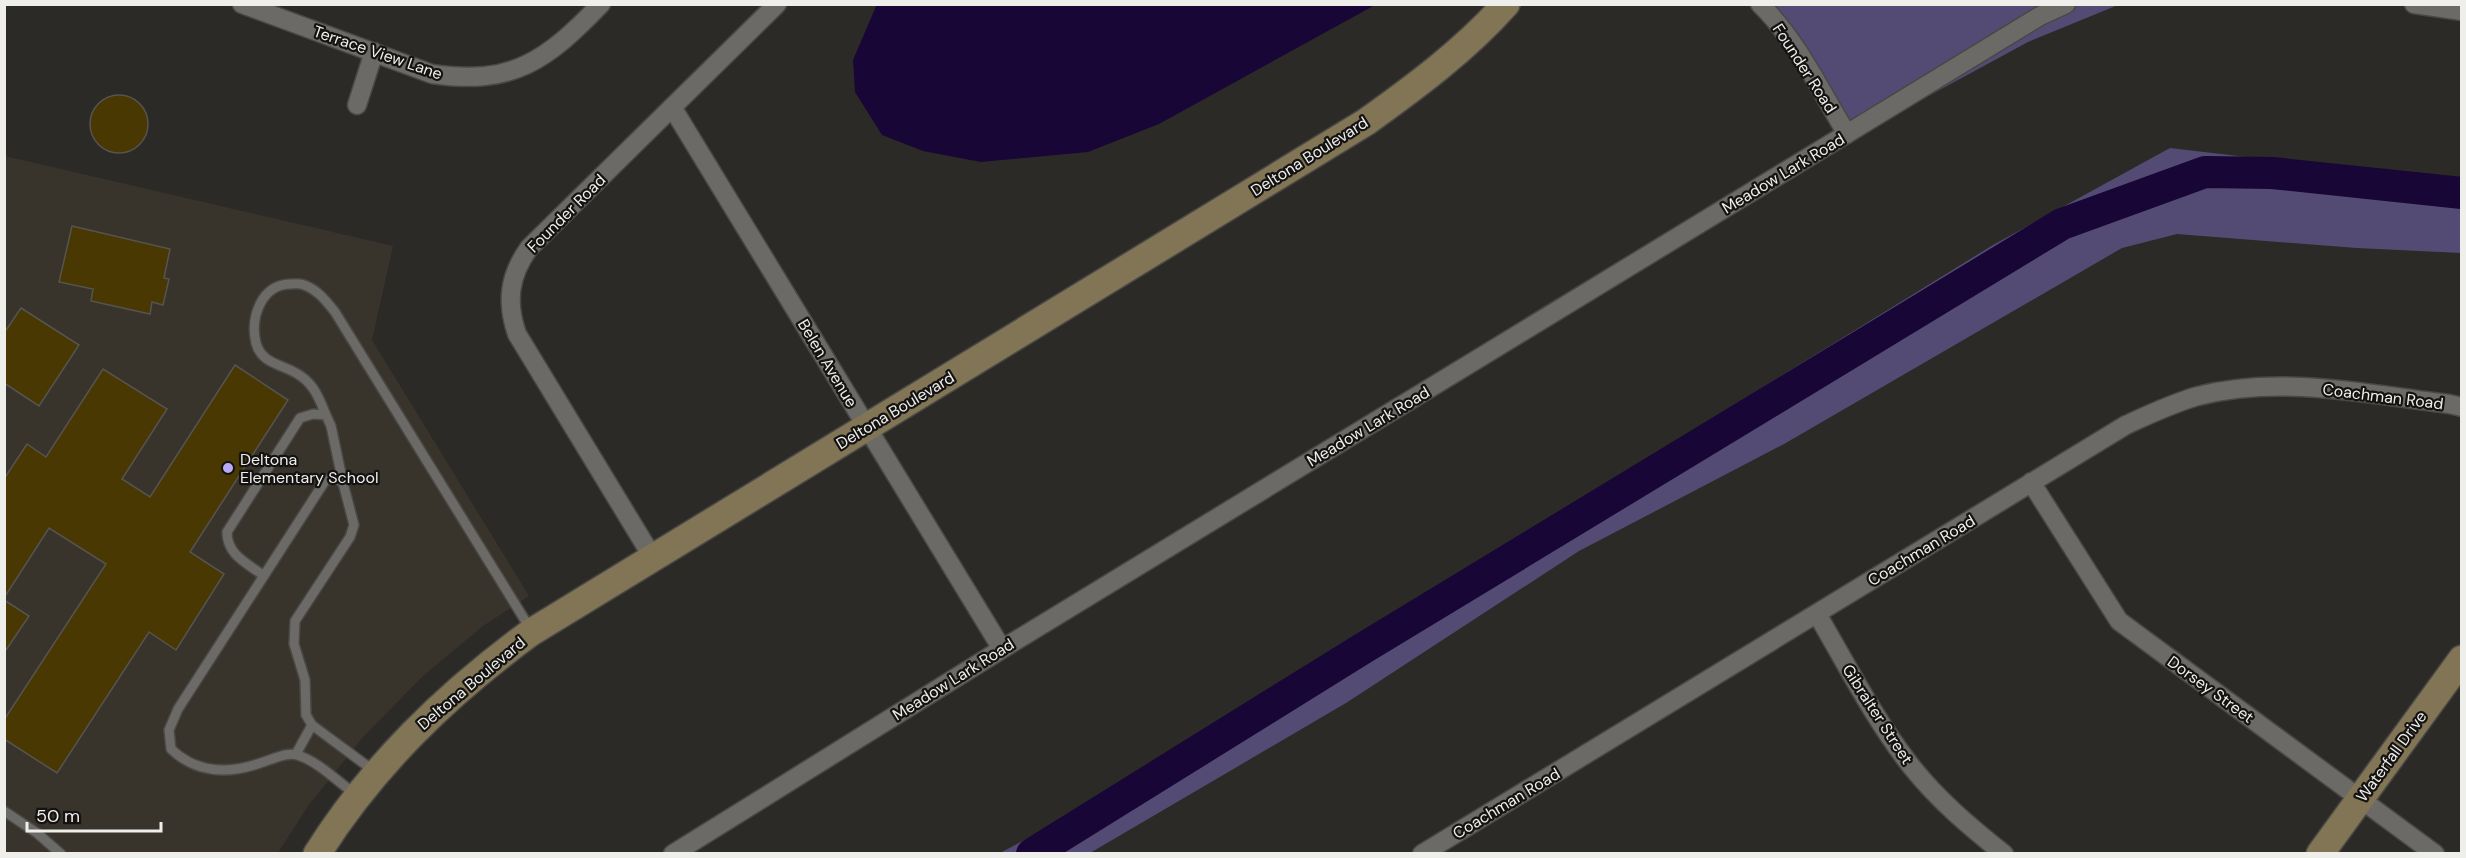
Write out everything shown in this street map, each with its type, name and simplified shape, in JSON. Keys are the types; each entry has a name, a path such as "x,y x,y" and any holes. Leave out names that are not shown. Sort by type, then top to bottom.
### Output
{"main road":[{"name":"Deltona Boulevard","path":"317,854 358,796 402,744 446,700 488,664 532,632 1366,122 1458,51 1506,4"},
{"name":"Waterfall Drive","path":"2320,854 2462,659"}],"street":[{"name":"Terrace View Lane","path":"242,4 432,74 459,78 494,75 530,64 553,50 601,4"},
{"name":"Founder Road","path":"653,558 517,334 511,316 509,297 513,277 520,260 529,248 777,4"},
{"name":"Founder Road","path":"1760,4 1788,36 1847,134"},
{"name":"Meadow Lark Road","path":"673,854 1002,650 2040,16 2066,4"},
{"path":"2414,4 2462,11"},
{"path":"357,105 374,52"},
{"name":"Belen Avenue","path":"672,107 1002,650"},
{"name":"Coachman Road","path":"1422,854 2031,482 2126,425 2161,408 2198,396 2232,389 2265,386 2304,387 2462,407"},
{"name":"Dorsey Street","path":"2031,482 2119,621 2435,854"},
{"name":"Gibralter Street","path":"1817,614 1886,731 1911,766 1958,815 2004,854"}],"lane":[{"path":"376,773 312,725 306,715 305,680 294,644 295,621 350,537 354,525 331,426 315,389 301,375 268,362 256,345 253,322 258,307 268,293 284,284 303,284 323,297 335,312 532,632"},
{"path":"264,576 233,553 227,545 227,532 300,418 313,414 326,415"},
{"path":"343,483 334,477 325,481 178,709 169,730 171,748 182,759 202,769 226,771 254,766 283,755 296,754 309,760 358,796"},
{"path":"296,754 312,725"},
{"path":"4,811 37,833 61,854"}],"shaded area":[{"path":"877,4 1375,5 1159,124 1088,152 981,162 923,151 882,135 855,92 853,60"},
{"path":"1775,5 2118,5 2028,42 1851,138"},
{"path":"2170,148 2255,158 2398,181 2461,181 2461,253 2357,248 2177,234 2122,248 1784,444 1579,551 1346,703 1090,853 1000,853 1178,759 1721,413 1993,245"},
{"name":"Deltona Elementary School","path":"5,156 393,246 372,340 529,596 483,626 424,675 364,736 308,806 278,853 5,854"}],"building":[{"path":"119,95 135,100 143,108 148,124 143,140 135,148 119,153 103,148 95,140 90,124 95,108 103,100"},
{"path":"72,226 170,249 164,278 169,279 163,305 152,302 150,314 91,301 93,289 59,282"},
{"path":"21,308 79,345 39,406 4,383 4,333"},
{"path":"235,365 288,400 190,552 224,574 176,650 149,632 57,773 4,739 4,720 106,564 49,528 4,598 4,479 27,444 46,457 103,369 167,409 122,479 150,497"},
{"path":"4,600 29,616 4,653"}],"waterway":[{"path":"1032,854 1362,649 2062,224 2205,172 2272,173 2462,193"}],"place":[{"name":"Deltona Elementary School","path":"228,468"}]}
